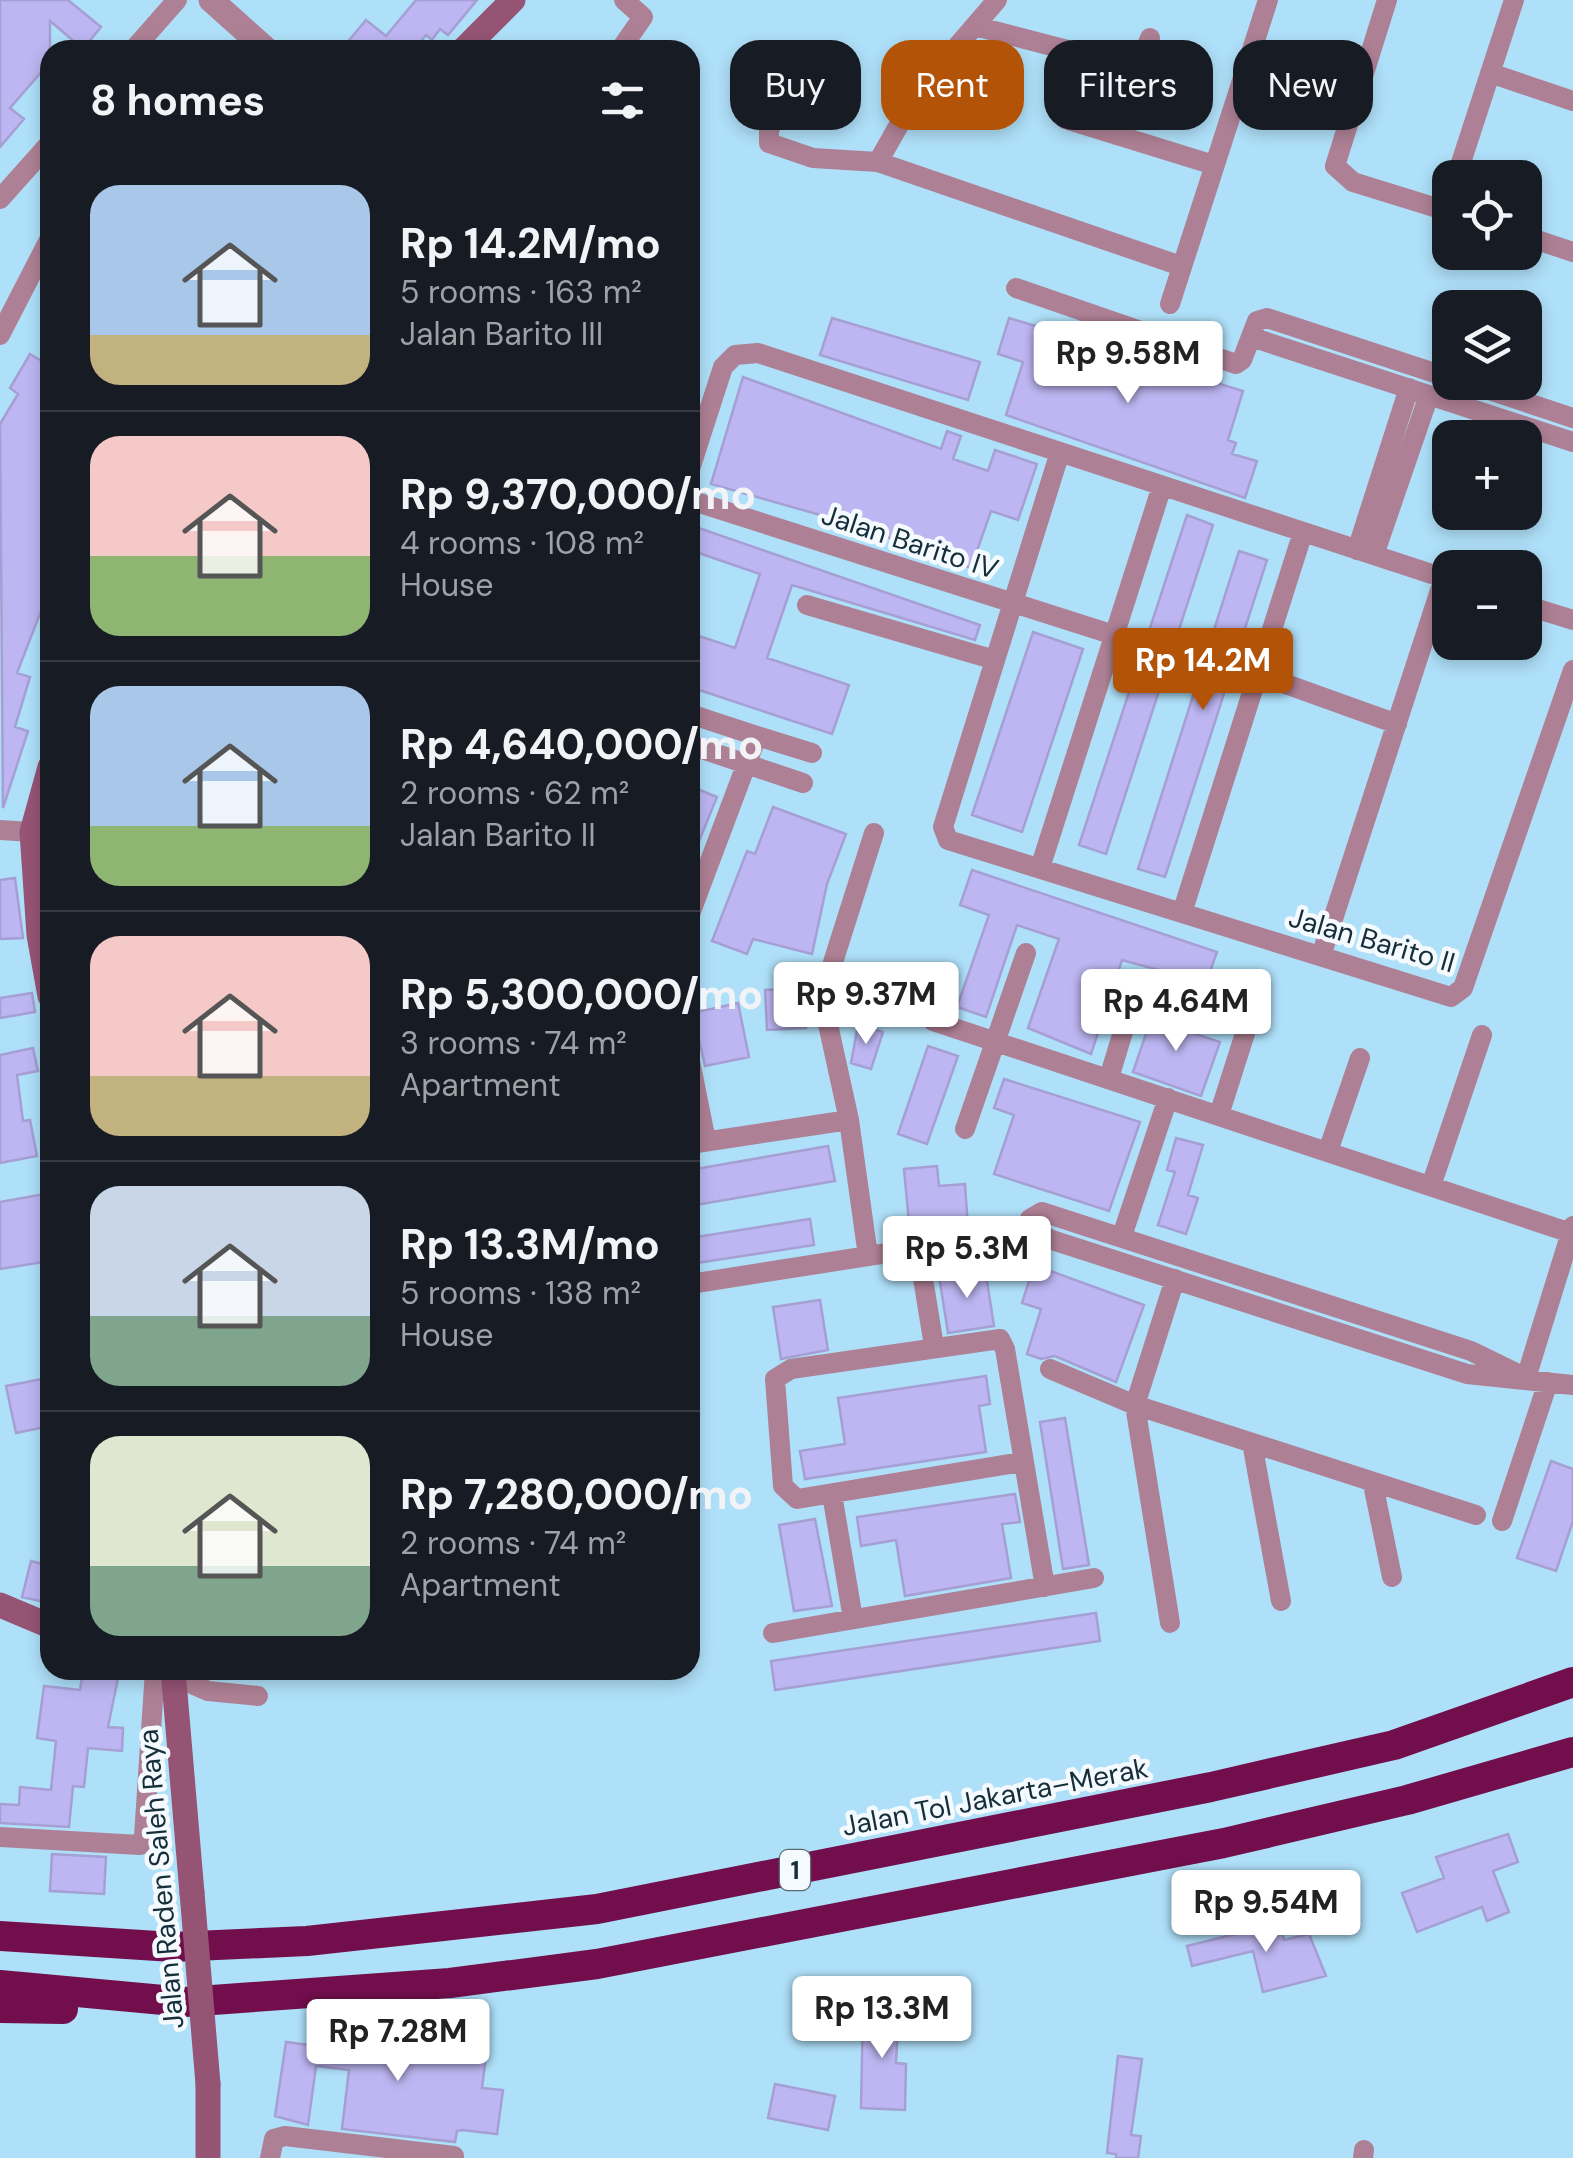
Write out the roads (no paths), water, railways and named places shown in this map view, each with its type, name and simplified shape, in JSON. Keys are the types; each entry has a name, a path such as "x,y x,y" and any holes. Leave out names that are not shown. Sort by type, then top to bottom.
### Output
{"highway":[{"name":"Jalan Tol Jakarta–Merak","path":"0,1936 172,1947 307,1941 598,1909 1211,1787 1394,1745 1573,1682"},
{"name":"1","path":"0,1985 186,2002 450,1983 597,1964 1224,1842 1408,1800 1573,1752"},
{"path":"0,2008 83,2009 186,2002"}],"main road":[{"path":"473,40 513,0"},
{"path":"40,803 32,832 40,941"},
{"path":"0,1605 40,1622"},
{"name":"Jalan Raden Saleh Raya","path":"166,1680 192,1892 208,2084 208,2158"}],"street":[{"path":"142,40 177,0"},
{"path":"211,0 256,40"},
{"path":"624,0 643,18 627,40"},
{"path":"878,162 917,93 997,0"},
{"path":"1387,0 1336,166 1353,182 1432,202"},
{"path":"1462,160 1514,0"},
{"path":"1170,304 1261,2"},
{"path":"975,26 1044,42"},
{"path":"1490,73 1573,101"},
{"path":"769,130 770,143 813,158 878,162 1181,266"},
{"path":"1104,130 1214,164"},
{"path":"1116,134 1117,130"},
{"path":"0,199 40,160"},
{"path":"1542,242 1573,252"},
{"path":"0,335 40,257"},
{"path":"1016,288 1236,364 1242,360 1257,321 1267,318 1432,372"},
{"path":"1251,336 1573,442"},
{"path":"700,439 728,360 758,353 1432,574"},
{"path":"1366,552 1419,391"},
{"path":"700,398 714,396"},
{"path":"1519,400 1573,418"},
{"path":"807,605 996,660 1060,452"},
{"path":"1040,868 1162,486"},
{"name":"Jalan Barito IV","path":"700,503 1114,635"},
{"path":"1182,913 1303,532"},
{"path":"1542,610 1573,620"},
{"path":"1322,956 1432,622"},
{"name":"Jalan Barito II","path":"996,660 944,835 1451,997 1458,995 1573,670"},
{"path":"1258,674 1397,724"},
{"path":"700,717 812,753"},
{"path":"700,887 758,736"},
{"path":"700,749 803,784"},
{"path":"0,830 32,832"},
{"path":"868,1256 849,1120 823,988 874,832"},
{"path":"966,1129 1026,953"},
{"path":"1108,1078 1135,992"},
{"path":"933,1021 1572,1230 1526,1378"},
{"path":"1219,1115 1248,1024"},
{"path":"1431,1186 1482,1035"},
{"path":"1328,1151 1360,1058"},
{"path":"1122,1236 1168,1098"},
{"path":"700,1143 849,1120"},
{"path":"1526,1378 1471,1350 1122,1236 1042,1212 1030,1219 1030,1225 1049,1239 1467,1374 1573,1385"},
{"path":"700,1282 958,1242"},
{"path":"918,1248 934,1346"},
{"path":"1170,1623 1134,1405 1175,1279"},
{"path":"1342,1333 1348,1310"},
{"path":"1022,1462 797,1499 786,1491 775,1379 791,1370 1000,1339 1045,1587"},
{"path":"1050,1369 1134,1405 1476,1515"},
{"path":"1502,1521 1548,1382"},
{"path":"1252,1444 1282,1601"},
{"path":"1374,1484 1392,1576"},
{"path":"832,1494 853,1620"},
{"path":"773,1633 1094,1578"},
{"path":"0,1837 140,1845 164,1680"},
{"path":"191,1680 208,1690 258,1696"},
{"path":"270,2158 274,2139 285,2136 454,2156"}]}
